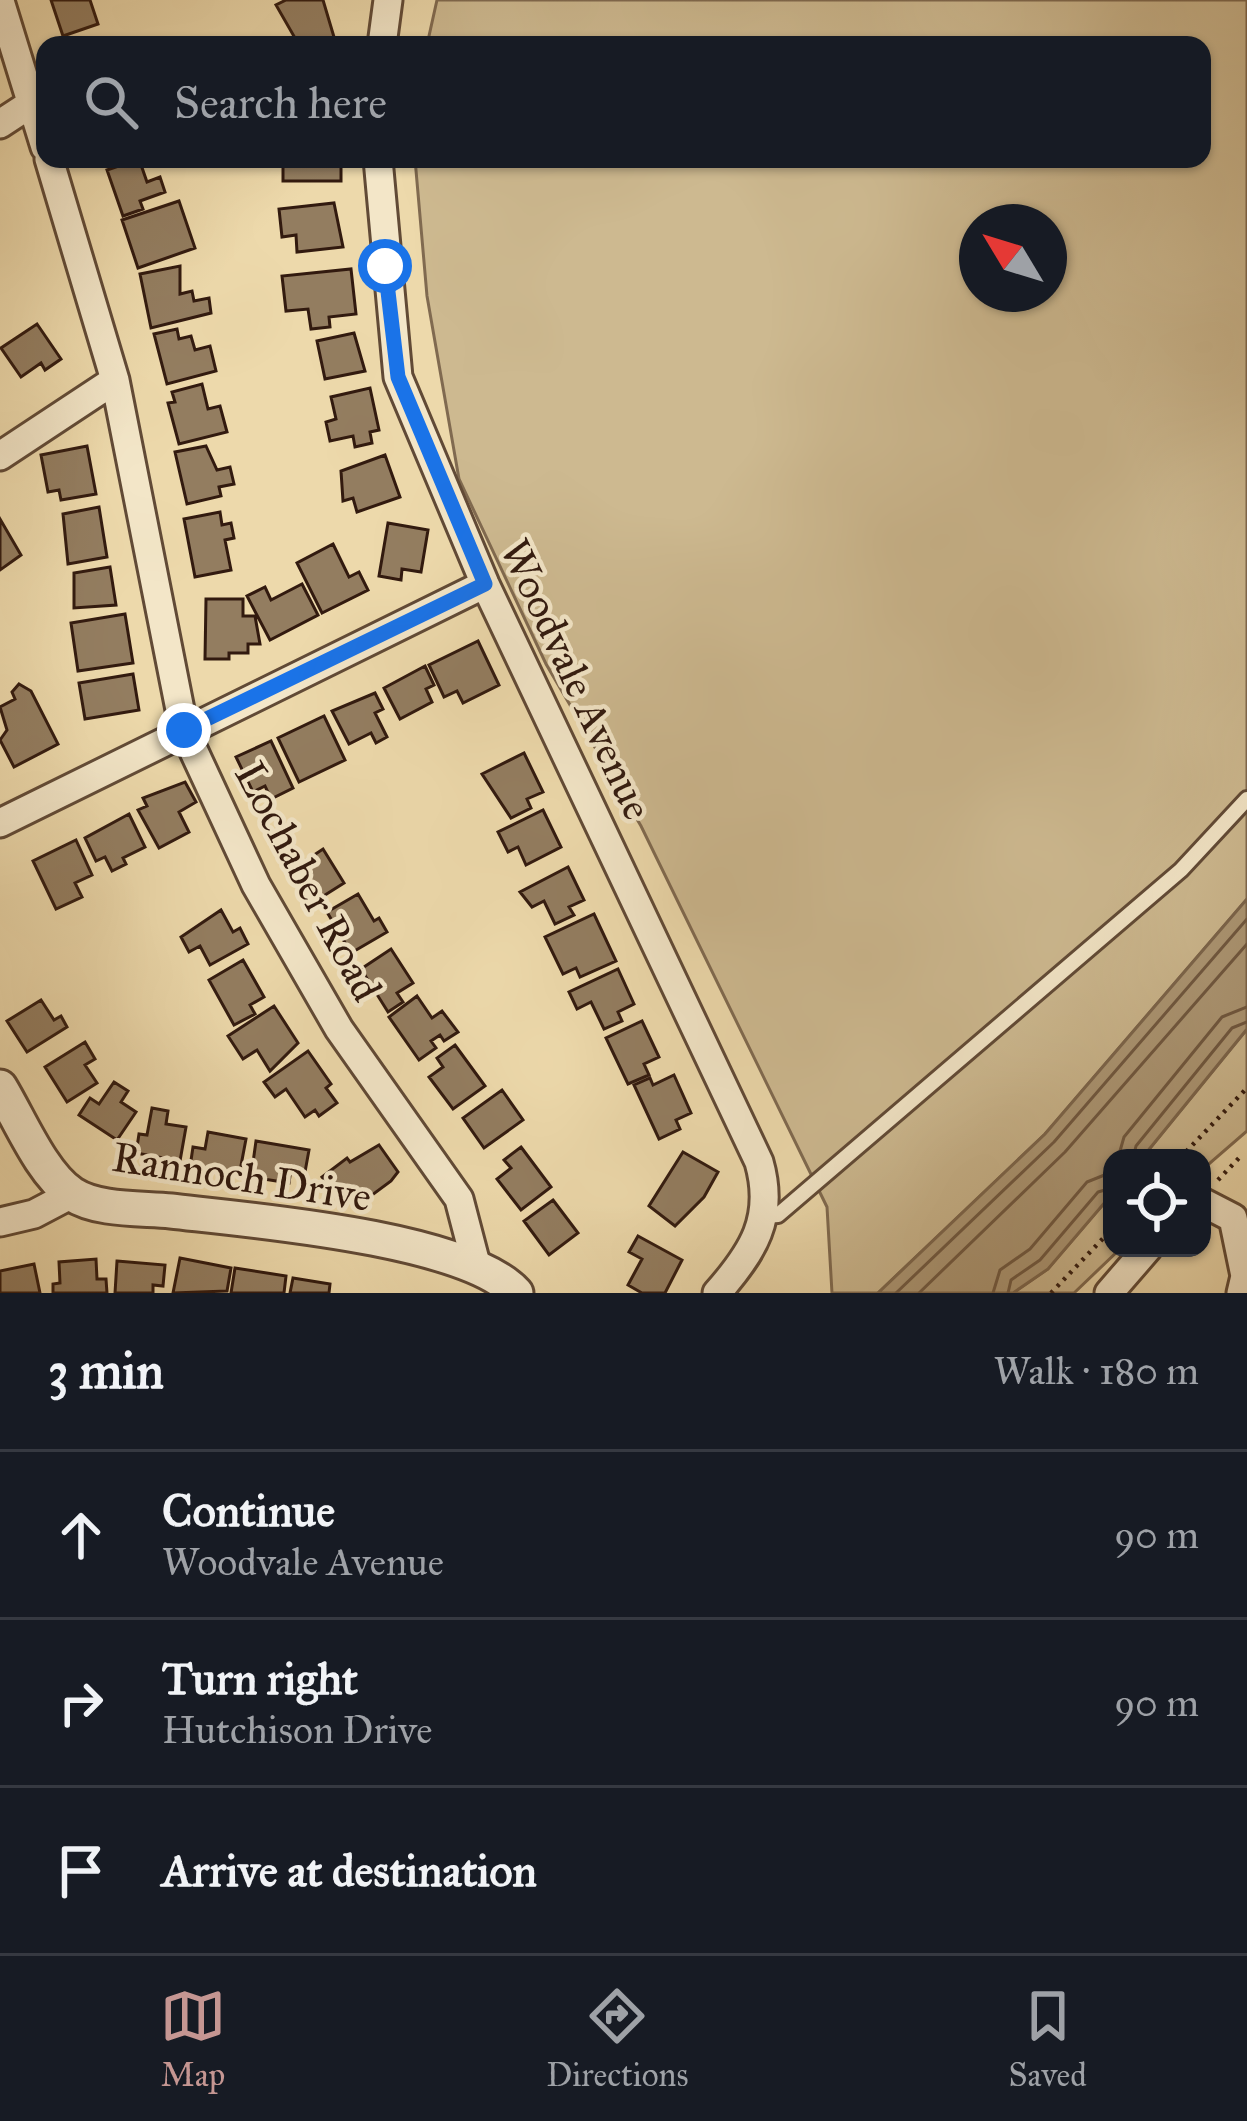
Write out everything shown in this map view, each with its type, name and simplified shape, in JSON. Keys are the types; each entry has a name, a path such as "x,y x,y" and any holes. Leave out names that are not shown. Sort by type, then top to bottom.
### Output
{"street":[{"path":"367,0 381,36"},
{"path":"384,36 388,0"},
{"path":"0,1 36,117"},
{"path":"0,124 32,103"},
{"name":"Lochaber Road","path":"52,168 115,380 184,730 256,885 339,1029 459,1199 476,1264"},
{"name":"Woodvale Avenue","path":"379,168 398,377 485,584 759,1162 767,1189 765,1216"},
{"path":"0,456 115,380"},
{"path":"0,823 485,584"},
{"name":"Rannoch Drive","path":"0,1088 72,1194 101,1204 413,1248 476,1264 516,1293"},
{"path":"0,1222 34,1214 72,1194"},
{"path":"1211,1206 1234,1218 1245,1276 1241,1293"},
{"path":"717,1293 751,1253 765,1216"},
{"path":"1109,1293 1140,1257"}],"lane":[{"path":"765,1216 778,1216 1181,870 1247,799"}],"path":[{"path":"1189,1149 1247,1088"},
{"path":"1051,1293 1103,1238"}],"shaded area":[{"path":"437,0 1247,0 1247,899 1045,1134 878,1293 832,1293 827,1207 641,826 546,664 459,479 427,296 416,168 1211,168 1211,36 429,36"},
{"path":"1247,1029 1247,1131 1211,1162 1211,1149 1149,1149"},
{"path":"1103,1205 1103,1257 1112,1257 1074,1293 1013,1293 1048,1269"}],"water":[{"path":"1247,899 1247,1029 1149,1149 1103,1149 1103,1205 1048,1269 1013,1293 878,1293 1045,1134"}],"building":[{"path":"51,0 90,0 98,24 63,36"},
{"path":"286,0 323,0 334,36 294,36 276,5"},
{"path":"142,168 147,182 160,177 165,192 140,201 143,209 123,216 107,170"},
{"path":"283,168 341,168 341,181 283,181"},
{"path":"179,201 195,248 138,268 122,220"},
{"path":"334,203 343,247 297,252 296,235 282,237 279,209"},
{"path":"180,266 180,294 192,291 194,301 209,298 211,313 151,328 140,274"},
{"path":"351,269 356,314 329,317 330,327 311,329 308,309 286,311 282,276"},
{"path":"37,324 61,359 45,370 41,363 21,377 1,348"},
{"path":"177,329 179,339 191,336 195,350 210,346 216,371 167,384 154,334"},
{"path":"354,333 365,371 325,379 317,341"},
{"path":"202,384 208,409 220,406 227,432 179,444 168,403 175,402 172,392"},
{"path":"370,388 379,430 370,432 372,443 355,447 353,436 330,441 326,422 336,419 331,397"},
{"path":"87,446 96,494 61,500 59,490 48,492 41,455"},
{"path":"206,446 217,470 230,467 234,484 219,487 221,496 187,504 175,452"},
{"path":"385,455 400,497 357,512 353,498 343,501 341,471"},
{"path":"99,507 107,557 68,564 63,514"},
{"path":"220,512 222,525 231,523 234,538 225,540 231,570 195,577 184,519"},
{"path":"0,519 21,555 0,570"},
{"path":"388,523 428,530 421,572 402,569 401,580 379,576"},
{"path":"333,544 349,577 359,572 368,590 322,613 297,563"},
{"path":"110,567 116,605 74,608 74,573"},
{"path":"302,584 318,615 270,640 247,596 265,587 271,600"},
{"path":"206,599 243,599 243,616 255,616 260,644 248,644 248,653 229,653 229,659 205,659"},
{"path":"125,614 133,663 78,671 71,623"},
{"path":"478,641 499,685 463,703 457,691 444,697 429,665"},
{"path":"425,666 434,685 426,689 432,702 400,719 384,688"},
{"path":"133,674 139,710 85,719 79,683"},
{"path":"19,684 31,691 58,744 14,767 0,740 7,730 0,707 15,699 12,692"},
{"path":"375,693 383,709 375,713 387,737 376,743 371,733 349,744 332,711"},
{"path":"324,716 345,760 299,782 278,738"},
{"path":"271,741 293,788 271,799 265,786 253,792 236,757"},
{"path":"524,753 543,792 527,799 531,808 511,818 482,774"},
{"path":"185,782 196,802 179,812 189,832 159,848 138,810 147,806 143,798"},
{"path":"543,810 561,847 526,865 518,847 508,852 498,832"},
{"path":"129,814 145,847 123,858 126,864 112,871 105,857 96,861 85,838"},
{"path":"76,840 92,875 75,883 82,897 56,909 33,861"},
{"path":"323,849 344,883 314,902 293,869"},
{"path":"568,867 584,900 569,907 574,915 555,924 544,901 532,907 520,892"},
{"path":"358,894 374,921 379,918 387,932 351,953 327,912"},
{"path":"221,910 233,932 240,928 248,944 210,965 200,946 189,952 181,937"},
{"path":"594,914 616,961 580,977 576,968 563,974 545,937"},
{"path":"391,949 413,983 397,993 403,1002 388,1012 361,969"},
{"path":"243,960 264,997 250,1005 255,1014 234,1025 209,980"},
{"path":"618,969 634,1004 618,1012 622,1021 604,1029 591,1002 577,1009 569,992"},
{"path":"417,996 432,1018 442,1011 458,1032 444,1041 440,1035 431,1041 436,1048 419,1060 389,1017"},
{"path":"41,1000 54,1020 61,1016 67,1027 27,1052 7,1021"},
{"path":"274,1006 298,1043 270,1071 257,1050 243,1059 228,1036"},
{"path":"642,1021 659,1057 644,1064 649,1075 628,1084 606,1038"},
{"path":"85,1042 95,1059 85,1065 97,1083 67,1102 45,1067"},
{"path":"455,1045 485,1086 453,1109 429,1077 443,1067 437,1058"},
{"path":"308,1051 331,1084 326,1088 337,1103 319,1116 315,1110 305,1117 286,1089 275,1097 264,1082"},
{"path":"674,1075 691,1113 676,1120 680,1129 659,1139 634,1085 650,1078 653,1085"},
{"path":"114,1082 128,1091 121,1102 136,1112 117,1140 79,1115 90,1098 99,1104"},
{"path":"502,1090 523,1120 484,1148 463,1118"},
{"path":"152,1108 168,1111 166,1124 186,1127 180,1161 136,1153 139,1134 147,1135"},
{"path":"208,1132 246,1139 239,1176 190,1167 193,1147 205,1149"},
{"path":"256,1141 309,1150 305,1172 291,1169 289,1183 251,1177"},
{"path":"379,1145 398,1172 391,1181 360,1204 348,1188 337,1196 322,1177 347,1158 350,1162"},
{"path":"521,1147 551,1187 521,1210 497,1179 511,1168 504,1160"},
{"path":"683,1152 718,1172 704,1197 675,1226 649,1206"},
{"path":"553,1200 578,1233 549,1255 524,1221"},
{"path":"638,1236 682,1260 665,1293 642,1293 628,1285 642,1259 629,1252"},
{"path":"180,1258 231,1268 227,1291 173,1293"},
{"path":"96,1259 97,1279 106,1279 107,1293 53,1293 53,1284 60,1283 59,1262"},
{"path":"117,1261 165,1265 163,1286 153,1285 153,1293 115,1293"},
{"path":"34,1264 40,1293 0,1293 0,1271"},
{"path":"235,1268 286,1276 284,1293 231,1293"},
{"path":"293,1278 330,1284 329,1293 290,1293"}],"route":[{"path":"184,730 485,584 398,377 385,266"}]}
